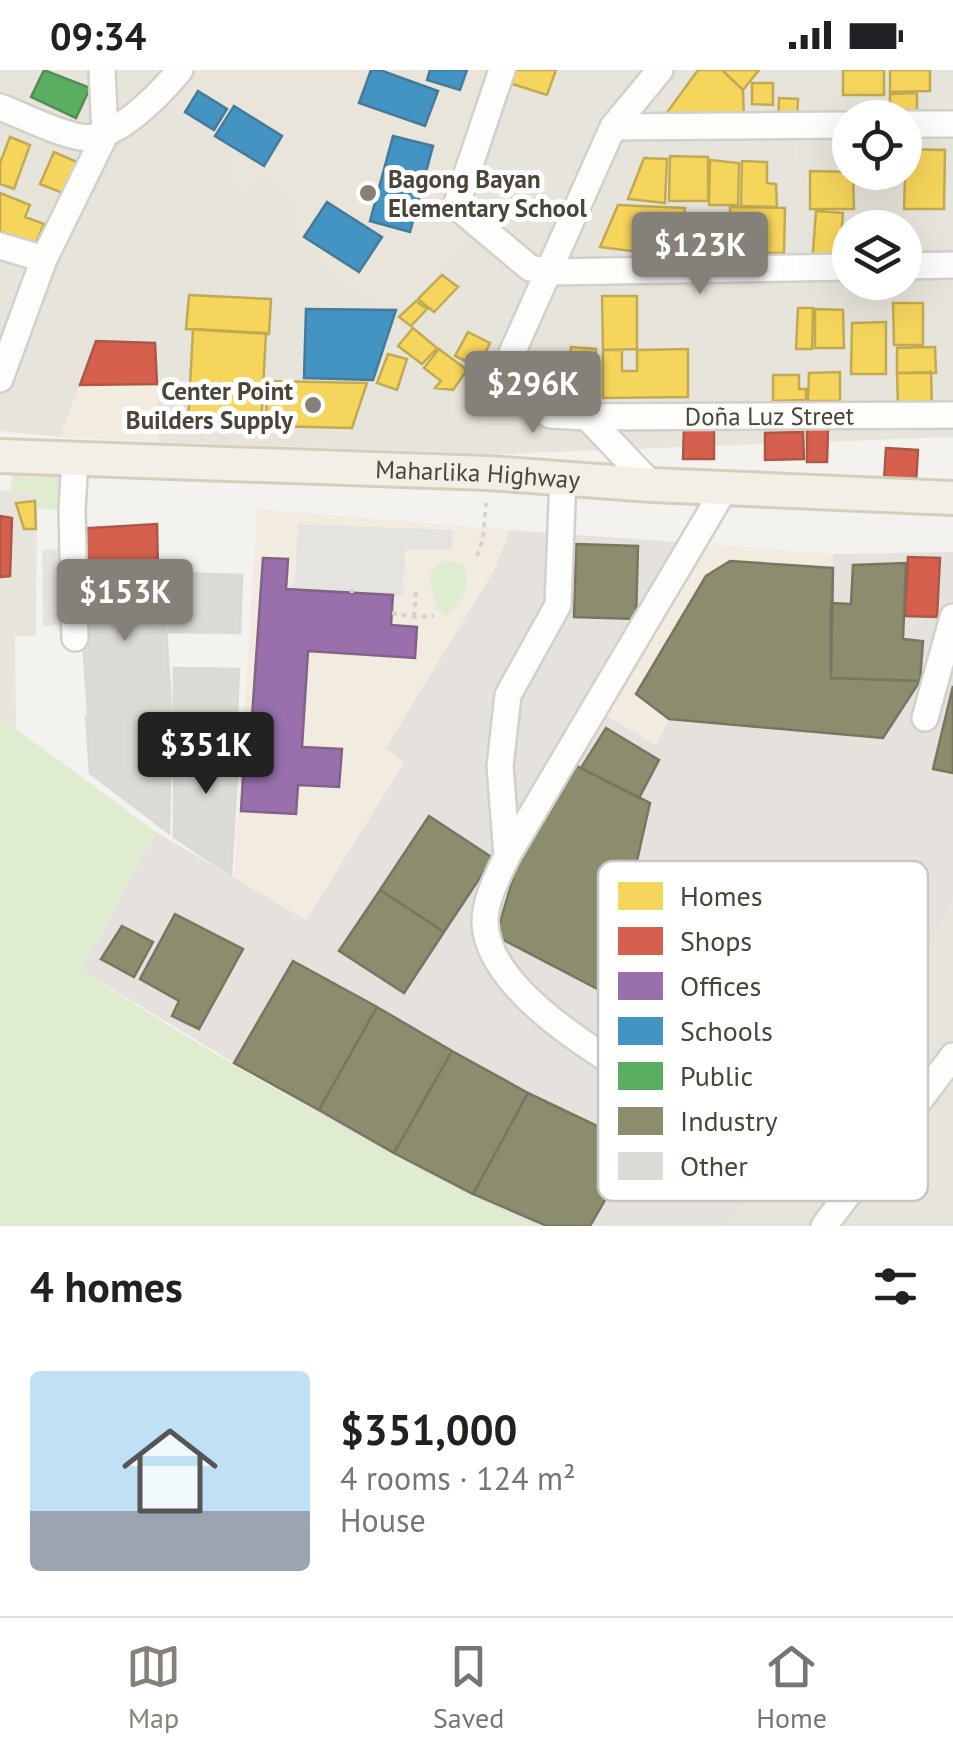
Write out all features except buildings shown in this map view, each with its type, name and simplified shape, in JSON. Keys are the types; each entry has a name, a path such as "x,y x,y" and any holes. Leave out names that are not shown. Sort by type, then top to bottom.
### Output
{"main road":[{"name":"Maharlika Highway","path":"0,456 489,473 652,485 953,498"}],"street":[{"path":"102,70 105,135"},
{"path":"0,378 44,259 105,135 156,98 180,70"},
{"path":"502,70 456,206 530,268 550,272 832,267"},
{"path":"550,272 613,127 660,70"},
{"path":"0,107 82,138 105,135"},
{"path":"922,124 953,124"},
{"path":"613,127 832,125"},
{"path":"0,246 44,259"},
{"path":"922,266 953,265"},
{"name":"Doña Luz Street","path":"550,272 512,352 508,383 550,415 953,415"},
{"path":"588,417 652,485"},
{"path":"75,459 75,638"},
{"path":"507,856 500,766 508,695 558,605 563,478"},
{"path":"598,1053 572,1038 518,991 492,949 485,923 491,894 507,856 724,488"},
{"path":"925,718 953,617"},
{"path":"928,1089 953,1056"},
{"path":"824,1226 843,1201"}],"path":[{"path":"477,556 483,538 489,473"},
{"path":"414,617 416,592"},
{"path":"392,613 434,616"}],"shaded area":[{"path":"0,70 953,70 953,437 499,454 159,442 155,344 96,342 60,437 0,431"},
{"name":"Bagong Bayan Elementary School","path":"194,70 494,70 455,216 469,239 396,310 341,281 295,228 304,215 264,172 245,189 228,172 241,155 167,103"},
{"path":"96,341 155,343 159,442 60,437"},
{"path":"0,490 37,493 36,636 15,636 16,731 0,717"},
{"path":"257,509 510,530 494,569 387,748 405,762 305,921 234,878"},
{"path":"298,524 453,530 452,550 405,550 403,596 286,589 295,582"},
{"path":"510,530 690,543 587,705 656,745 669,719 883,737 920,682 831,603 833,554 953,552 953,900 928,952 928,861 598,861 598,1201 747,1201 724,1226 535,1226 428,1176 353,1135 81,970 156,832 306,920 404,763 386,748 494,570"},
{"path":"690,543 833,554 831,603 920,681 883,738 656,745 587,705"},
{"path":"69,548 70,624 43,626 42,550"},
{"path":"953,900 953,1226 724,1226 747,1201 928,1201 928,952"}],"green space":[{"path":"75,459 72,510 37,509 37,493 11,491 12,465"},
{"path":"449,561 463,565 467,579 460,599 446,617 437,609 429,575 437,565"},
{"path":"0,717 156,832 81,970 304,1106 535,1226 0,1226"}],"place":[{"name":"Bagong Bayan Elementary School","path":"368,193"},
{"name":"Center Point Builders Supply","path":"313,405"}]}
